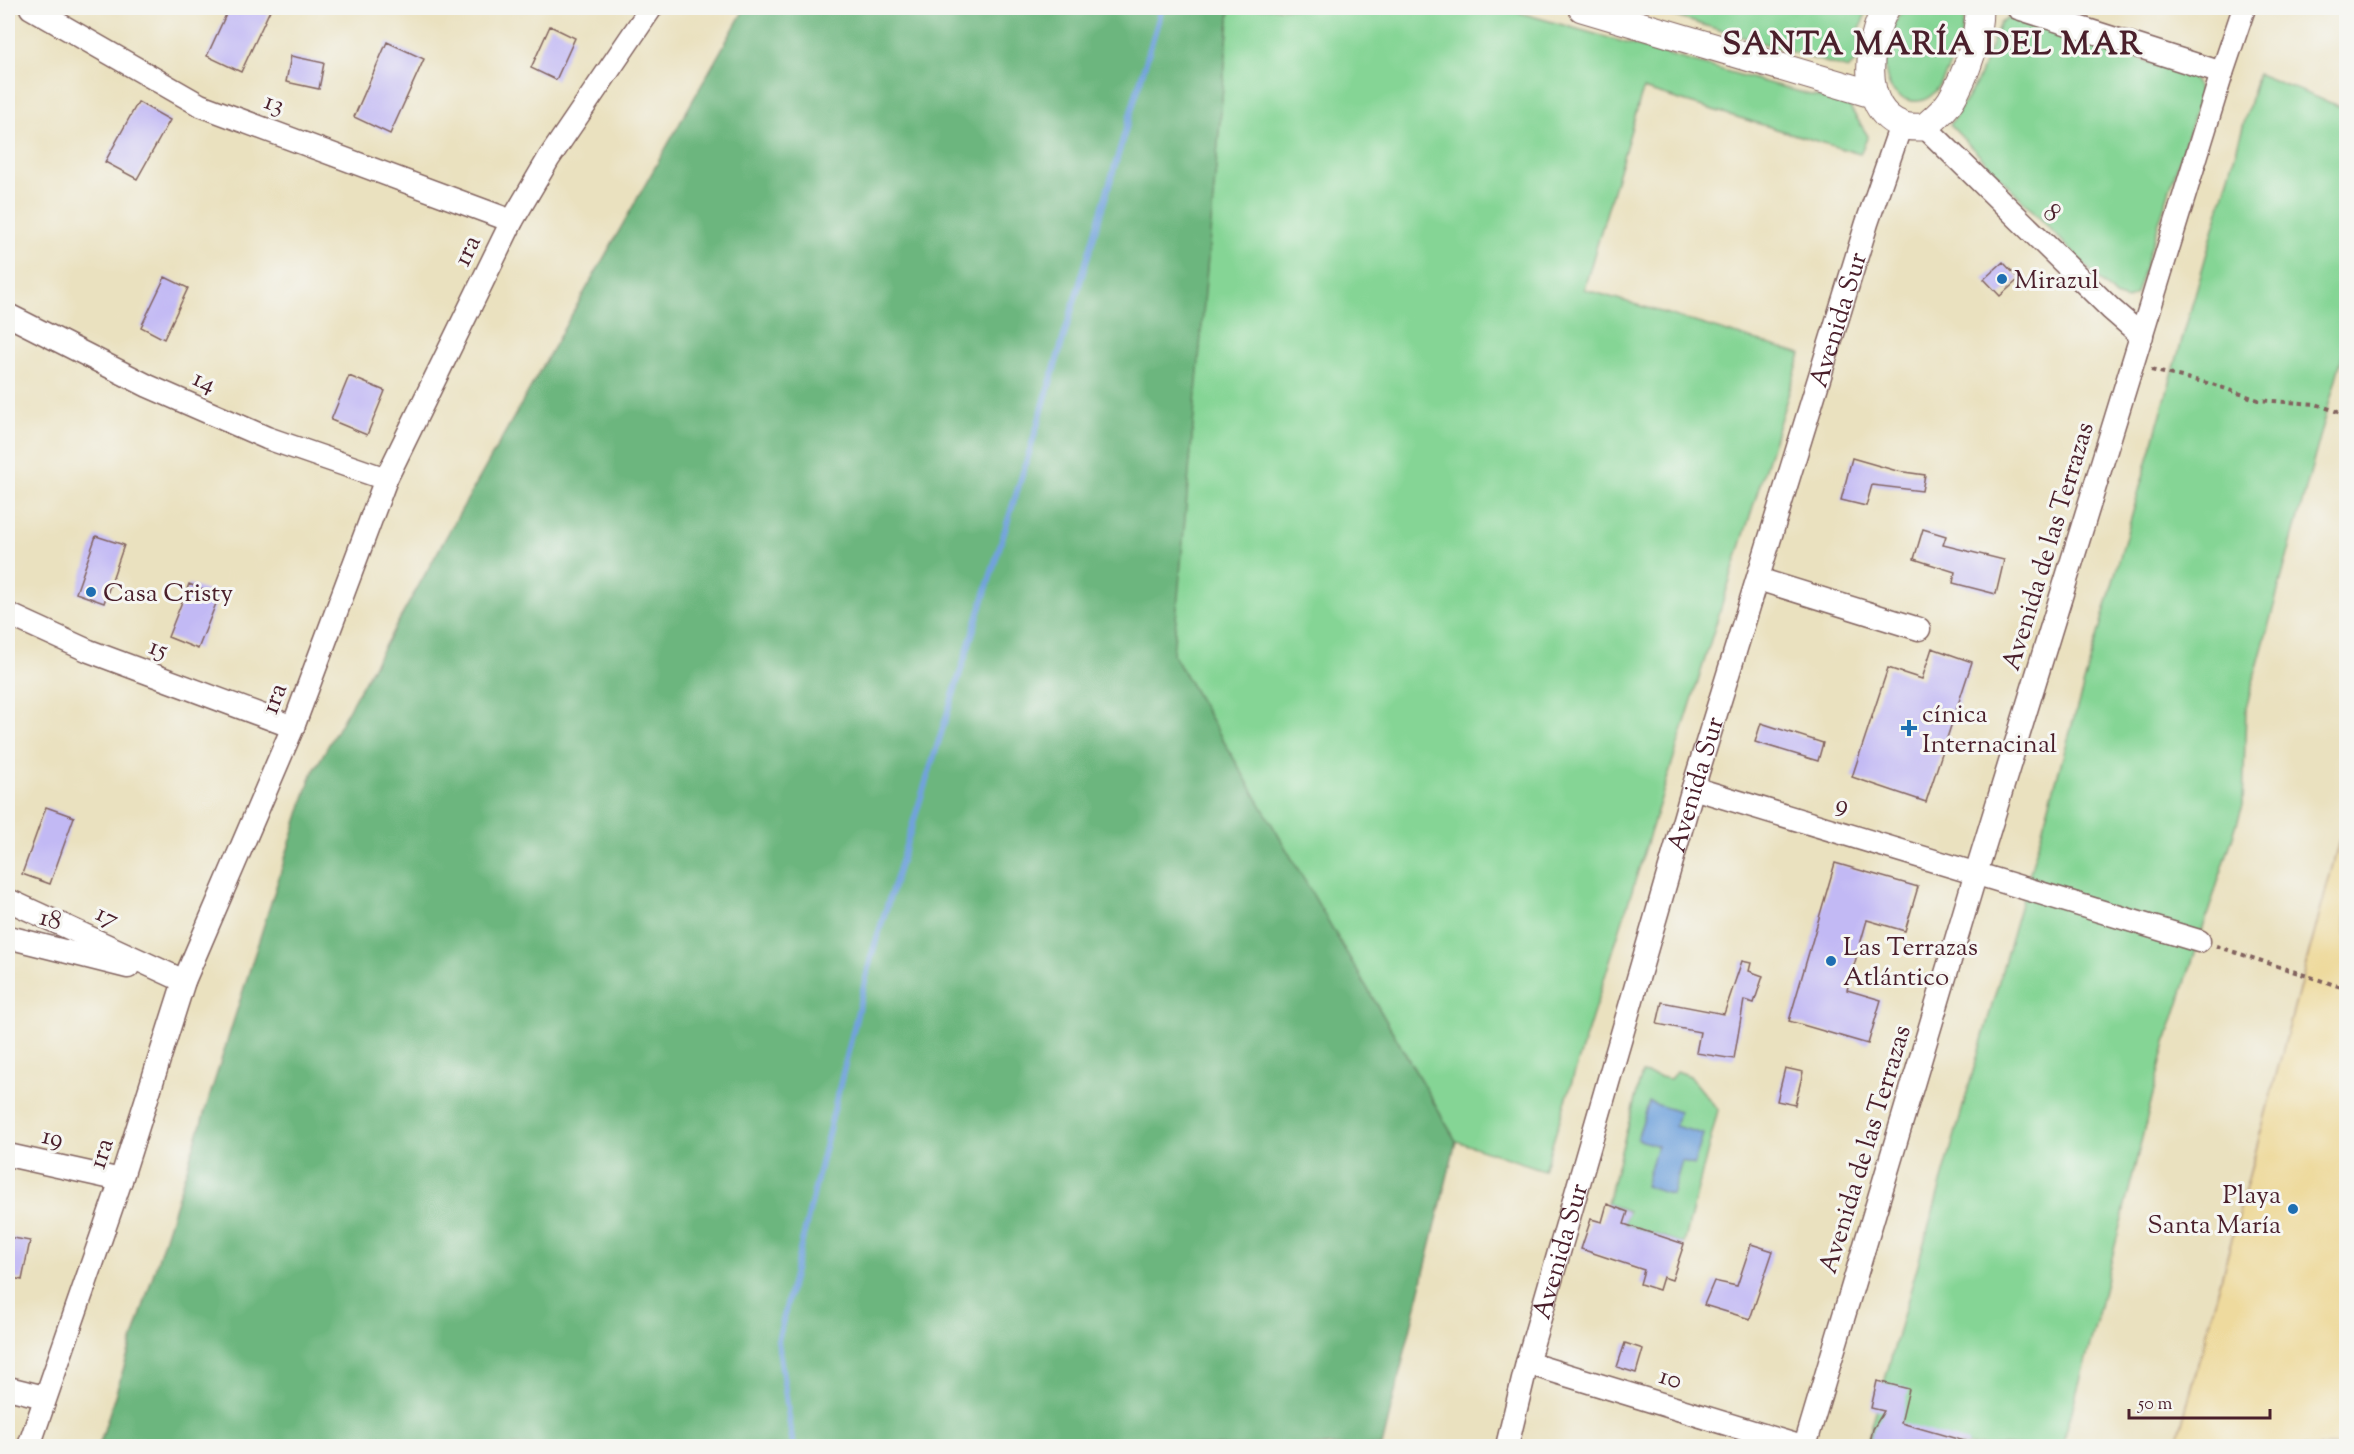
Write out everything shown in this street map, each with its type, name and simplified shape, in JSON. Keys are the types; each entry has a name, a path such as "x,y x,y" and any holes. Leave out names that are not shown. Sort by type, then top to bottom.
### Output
{"main road":[{"path":"1582,8 1872,94"},
{"path":"1886,8 1871,56 1872,94 1881,111 1913,126"},
{"name":"Avenida Sur","path":"1913,126 1950,101 1964,71 1979,25 1979,8"}],"street":[{"name":"13","path":"31,8 200,105 512,221"},
{"name":"1ra","path":"29,1446 44,1397 121,1180 184,981 293,727 386,479 512,221 549,158 651,8"},
{"path":"2018,8 2222,73"},
{"name":"Avenida de las Terrazas","path":"1805,1446 1976,873 2244,8"},
{"name":"8","path":"1913,126 2142,336"},
{"name":"Avenida Sur","path":"1507,1446 1527,1362 1694,788 1867,223 1913,126"},
{"name":"14","path":"8,315 148,386 256,434 386,479"},
{"path":"1758,579 1919,629"},
{"name":"15","path":"8,614 89,651 293,727"},
{"name":"9","path":"1694,788 2199,941"},
{"name":"17","path":"8,900 184,981"},
{"name":"18","path":"8,937 184,981"},
{"name":"19","path":"8,1155 121,1180"},
{"name":"10","path":"1527,1362 1799,1446"},
{"path":"8,1388 44,1397"}],"path":[{"path":"2133,366 2212,384 2258,400 2316,404 2346,415"},
{"path":"2199,941 2341,987"}],"green space":[{"path":"745,8 1230,8 1173,654 1456,1141 1382,1446 99,1446 311,776"},
{"path":"1230,8 1503,8 1849,106 1868,136 1860,154 1643,89 1584,289 1801,354 1544,1170 1456,1141 1172,654"},
{"path":"1647,8 1868,8 1860,28 1858,59 1848,69"},
{"path":"1904,8 1955,8 1964,19 1958,46 1944,78 1937,90 1922,101 1900,97 1890,87 1887,78 1885,67 1887,46 1894,25"},
{"path":"2011,17 2191,76 2198,86 2200,96 2136,294 2127,300 2115,296 1950,125 1977,82 2000,23"},
{"path":"2258,74 2346,109 2346,342 2246,708 2243,805 2166,1042 2095,1326 2062,1446 1866,1446"},
{"path":"1677,1071 1690,1076 1718,1110 1684,1244 1624,1224 1628,1211 1607,1204 1642,1073 1670,1079"}],"sand":[{"name":"Playa Santa María","path":"2346,816 2346,1446 2176,1446"}],"water":[{"path":"1649,1102 1679,1112 1675,1126 1703,1134 1694,1165 1682,1161 1672,1195 1645,1186 1657,1146 1637,1139"}],"building":[{"path":"229,8 271,8 241,72 207,56"},
{"path":"550,26 575,38 556,80 531,68"},
{"path":"387,42 424,59 390,134 354,117"},
{"path":"291,56 324,63 319,89 286,82"},
{"path":"138,102 170,120 137,179 105,162"},
{"path":"2003,262 2019,279 2000,296 1984,279"},
{"path":"165,277 188,288 164,339 141,327"},
{"path":"349,376 385,391 367,435 331,420"},
{"path":"1852,458 1897,471 1925,475 1922,491 1872,485 1866,506 1841,500"},
{"path":"1923,529 1946,536 1943,545 2004,560 1996,594 1953,583 1955,572 1914,559"},
{"path":"96,536 124,545 104,603 76,593"},
{"path":"189,584 219,596 198,649 168,637"},
{"name":"cínica Internacinal","path":"1932,648 1972,662 1926,802 1852,777 1888,668 1922,679"},
{"path":"1761,723 1823,743 1818,761 1755,742"},
{"path":"46,807 74,817 50,884 22,874"},
{"name":"Las Terrazas Atlántico","path":"1835,863 1918,887 1905,931 1867,920 1847,990 1881,1000 1868,1044 1789,1021"},
{"path":"1742,961 1751,963 1749,971 1763,976 1754,1003 1744,1000 1734,1059 1696,1053 1700,1032 1657,1024 1662,1002 1724,1014"},
{"path":"1785,1068 1803,1072 1795,1105 1777,1101"},
{"path":"1607,1204 1628,1212 1624,1224 1684,1244 1672,1280 1663,1277 1659,1290 1640,1284 1644,1270 1581,1249 1591,1219 1602,1222"},
{"path":"8,1237 30,1241 22,1280 8,1277"},
{"path":"1751,1244 1773,1251 1750,1319 1704,1305 1714,1281 1737,1286"},
{"path":"1625,1343 1643,1349 1636,1373 1617,1367"},
{"path":"1877,1381 1909,1389 1901,1423 1968,1442 1967,1446 1869,1446 1873,1429 1884,1411 1871,1408"}],"waterway":[{"path":"793,1446 778,1341 871,957 1030,450 1162,8"}],"place":[{"name":"Mirazul","path":"2002,279"},
{"name":"Casa Cristy","path":"91,592"},
{"name":"cínica Internacinal","path":"1909,728"},
{"name":"Las Terrazas Atlántico","path":"1831,961"},
{"name":"Playa Santa María","path":"2293,1209"}],"district":[{"name":"SANTA MARÍA DEL MAR","path":"1933,43"}]}
